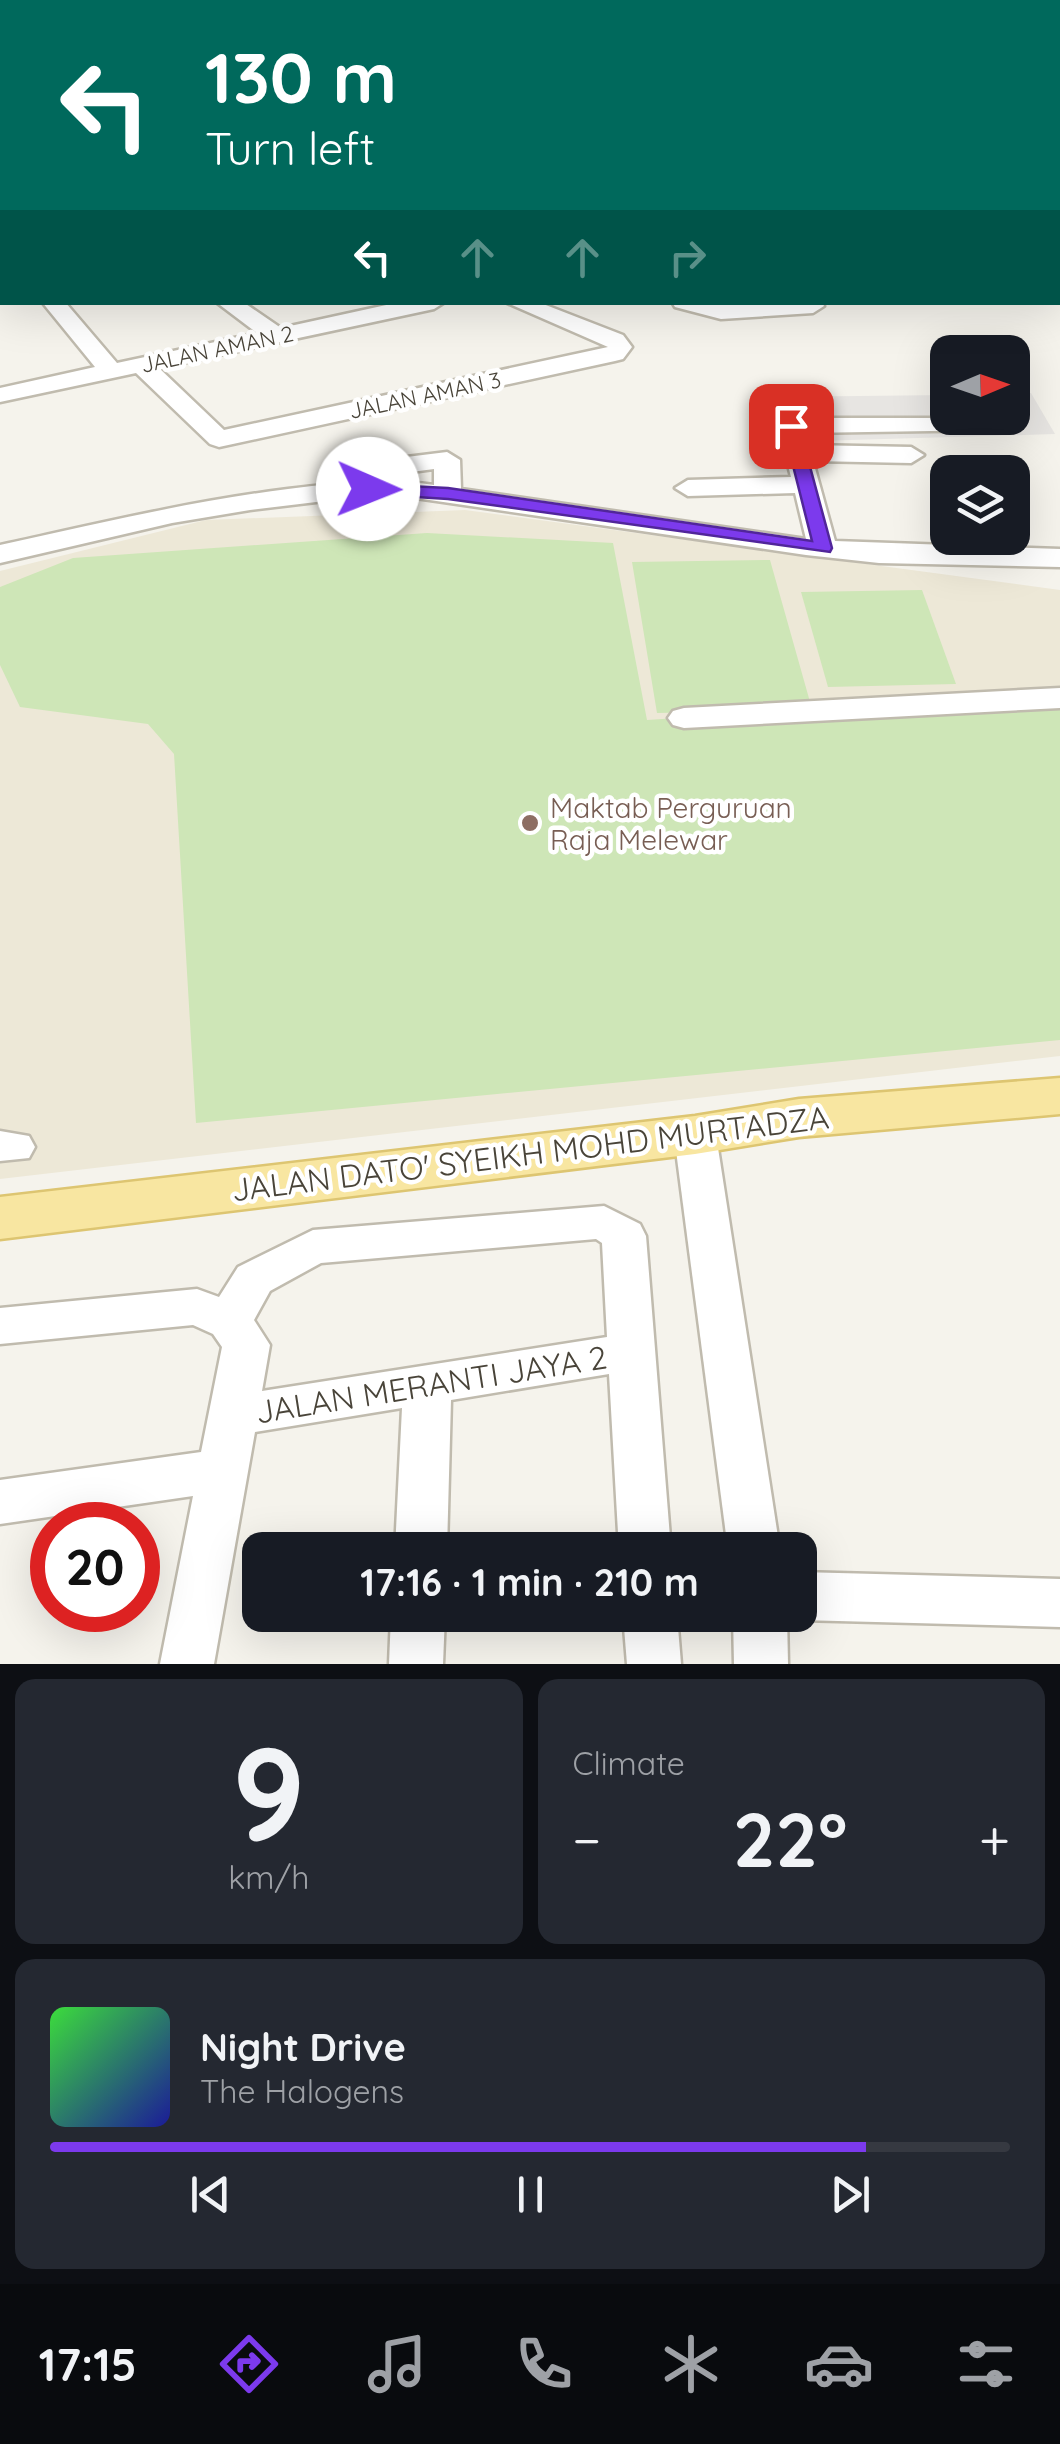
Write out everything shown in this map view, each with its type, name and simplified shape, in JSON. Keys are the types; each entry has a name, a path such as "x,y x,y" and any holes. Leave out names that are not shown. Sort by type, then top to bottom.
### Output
{"main road":[{"name":"JALAN DATO' SYEIKH MOHD MURTADZA","path":"0,1218 695,1136 799,1118 1060,1096"}],"street":[{"path":"56,305 110,370"},
{"path":"230,305 277,336"},
{"name":"JALAN AMAN 2","path":"0,394 420,305"},
{"name":"JALAN AMAN 3","path":"142,365 219,439 616,354 620,347 615,340 524,305"},
{"path":"694,305 721,312 813,306"},
{"path":"787,414 930,408"},
{"path":"787,414 930,420"},
{"path":"787,414 823,548"},
{"path":"798,453 912,455"},
{"path":"688,488 806,485"},
{"path":"0,554 172,515 341,491 410,489 823,548 1060,558"},
{"path":"684,718 1060,698"},
{"path":"695,1136 751,1532"},
{"path":"229,1321 254,1279 313,1247 604,1222 624,1236 644,1532"},
{"path":"0,1326 197,1308 229,1321 246,1345 188,1664"},
{"name":"JALAN MERANTI JAYA 2","path":"233,1415 629,1352"},
{"path":"422,1532 427,1384"},
{"path":"0,1502 223,1470"},
{"path":"817,1597 1060,1604"},
{"path":"416,1664 417,1632"},
{"path":"651,1632 654,1664"},
{"path":"760,1632 761,1664"}],"shaded area":[{"path":"1031,393 1055,434 1030,435"},
{"path":"930,395 930,435 1021,435 784,442 771,397"},
{"name":"Maktab Perguruan Raja Melewar","path":"465,510 1060,590 1060,1056 0,1179 0,571 206,520"}],"green space":[{"name":"Maktab Perguruan Raja Melewar","path":"427,533 613,543 647,720 797,710 657,713 632,562 770,560 812,709 1060,692 1060,1040 196,1123 174,754 148,724 20,707 0,665 0,587 73,558"},
{"path":"922,590 956,684 828,687 801,592"}],"place":[{"name":"Maktab Perguruan Raja Melewar","path":"530,823"}],"route":[{"path":"368,489 410,489 823,548 791,426"}]}
